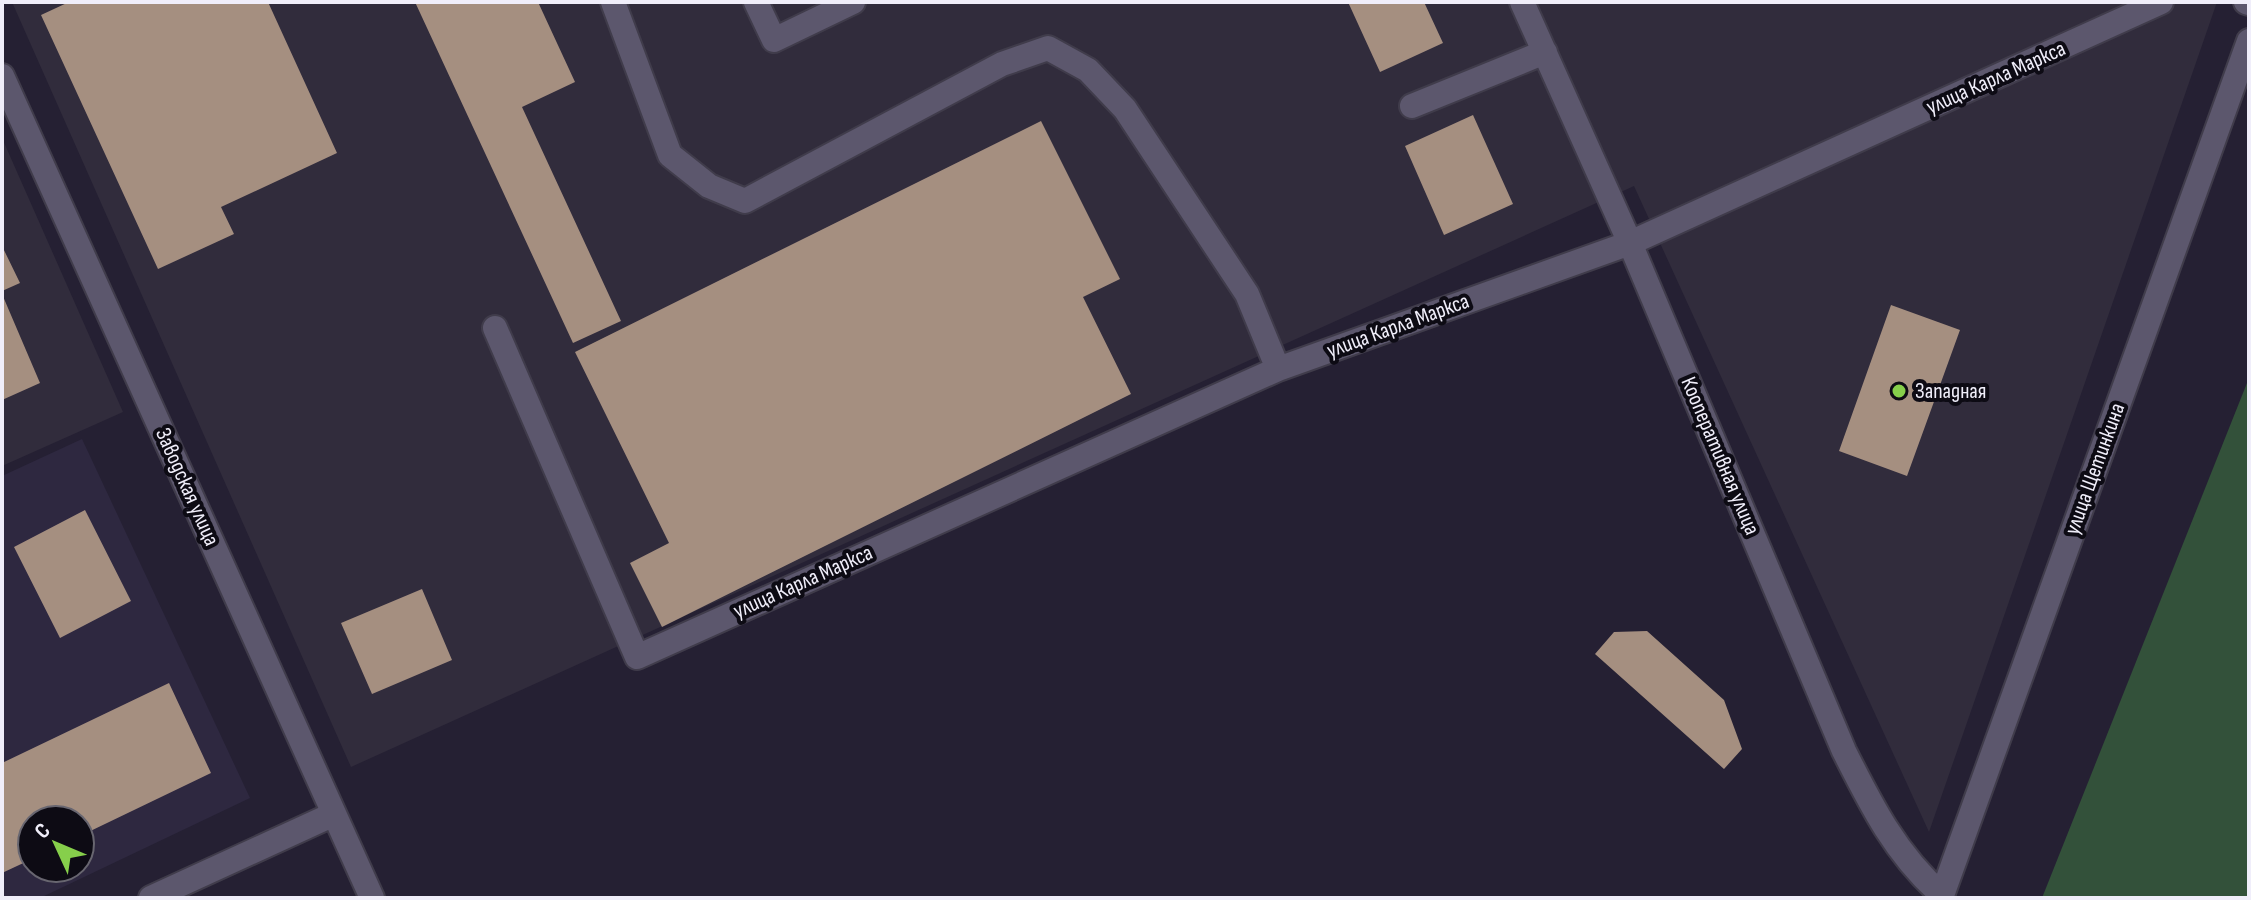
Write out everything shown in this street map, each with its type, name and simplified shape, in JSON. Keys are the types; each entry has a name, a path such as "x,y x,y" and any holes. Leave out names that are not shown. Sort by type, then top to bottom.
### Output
{"street":[{"path":"613,2 670,155 709,186 745,201 1002,64 1048,48 1088,70 1125,109 1247,294 1278,369"},
{"path":"756,2 774,40 853,2"},
{"name":"Кооперативная улица","path":"1522,2 1630,243 1844,751 1869,801 1909,864 1942,897"},
{"name":"улица Карла Маркса","path":"495,328 637,657 1278,369 1630,243 2161,2"},
{"name":"улица Щетинкина","path":"1942,897 2249,41"},
{"path":"1412,106 1545,52"},
{"name":"Заводская улица","path":"2,76 372,898"},
{"path":"151,898 334,814"}],"shaded area":[{"path":"12,2 2217,2 1929,832 1634,186 351,767"},
{"path":"2,138 123,412 2,466"},
{"path":"82,439 250,798 96,871 96,804 16,804 16,884 69,884 40,898 2,898 2,476"}],"green space":[{"path":"2249,378 2249,898 2042,898"}],"building":[{"path":"69,2 268,2 337,153 221,207 234,234 158,269 41,15"},
{"path":"415,2 538,2 575,82 522,107 621,321 573,343"},
{"path":"1348,2 1424,2 1443,43 1380,72"},
{"path":"1473,115 1513,204 1444,235 1405,146"},
{"path":"1041,121 1120,279 1083,297 1131,394 662,627 630,563 669,543 575,352"},
{"path":"2,246 20,283 2,291"},
{"path":"2,294 40,383 2,400"},
{"name":"Западная","path":"1891,305 1960,330 1907,476 1839,451"},
{"path":"85,510 131,601 60,638 14,547"},
{"path":"422,589 452,660 372,694 341,623"},
{"path":"1647,631 1724,700 1742,749 1724,769 1595,654 1614,632"},
{"path":"169,683 211,773 96,828 96,804 16,804 16,866 2,873 2,763"}],"place":[{"name":"Западная","path":"1899,391"}]}
